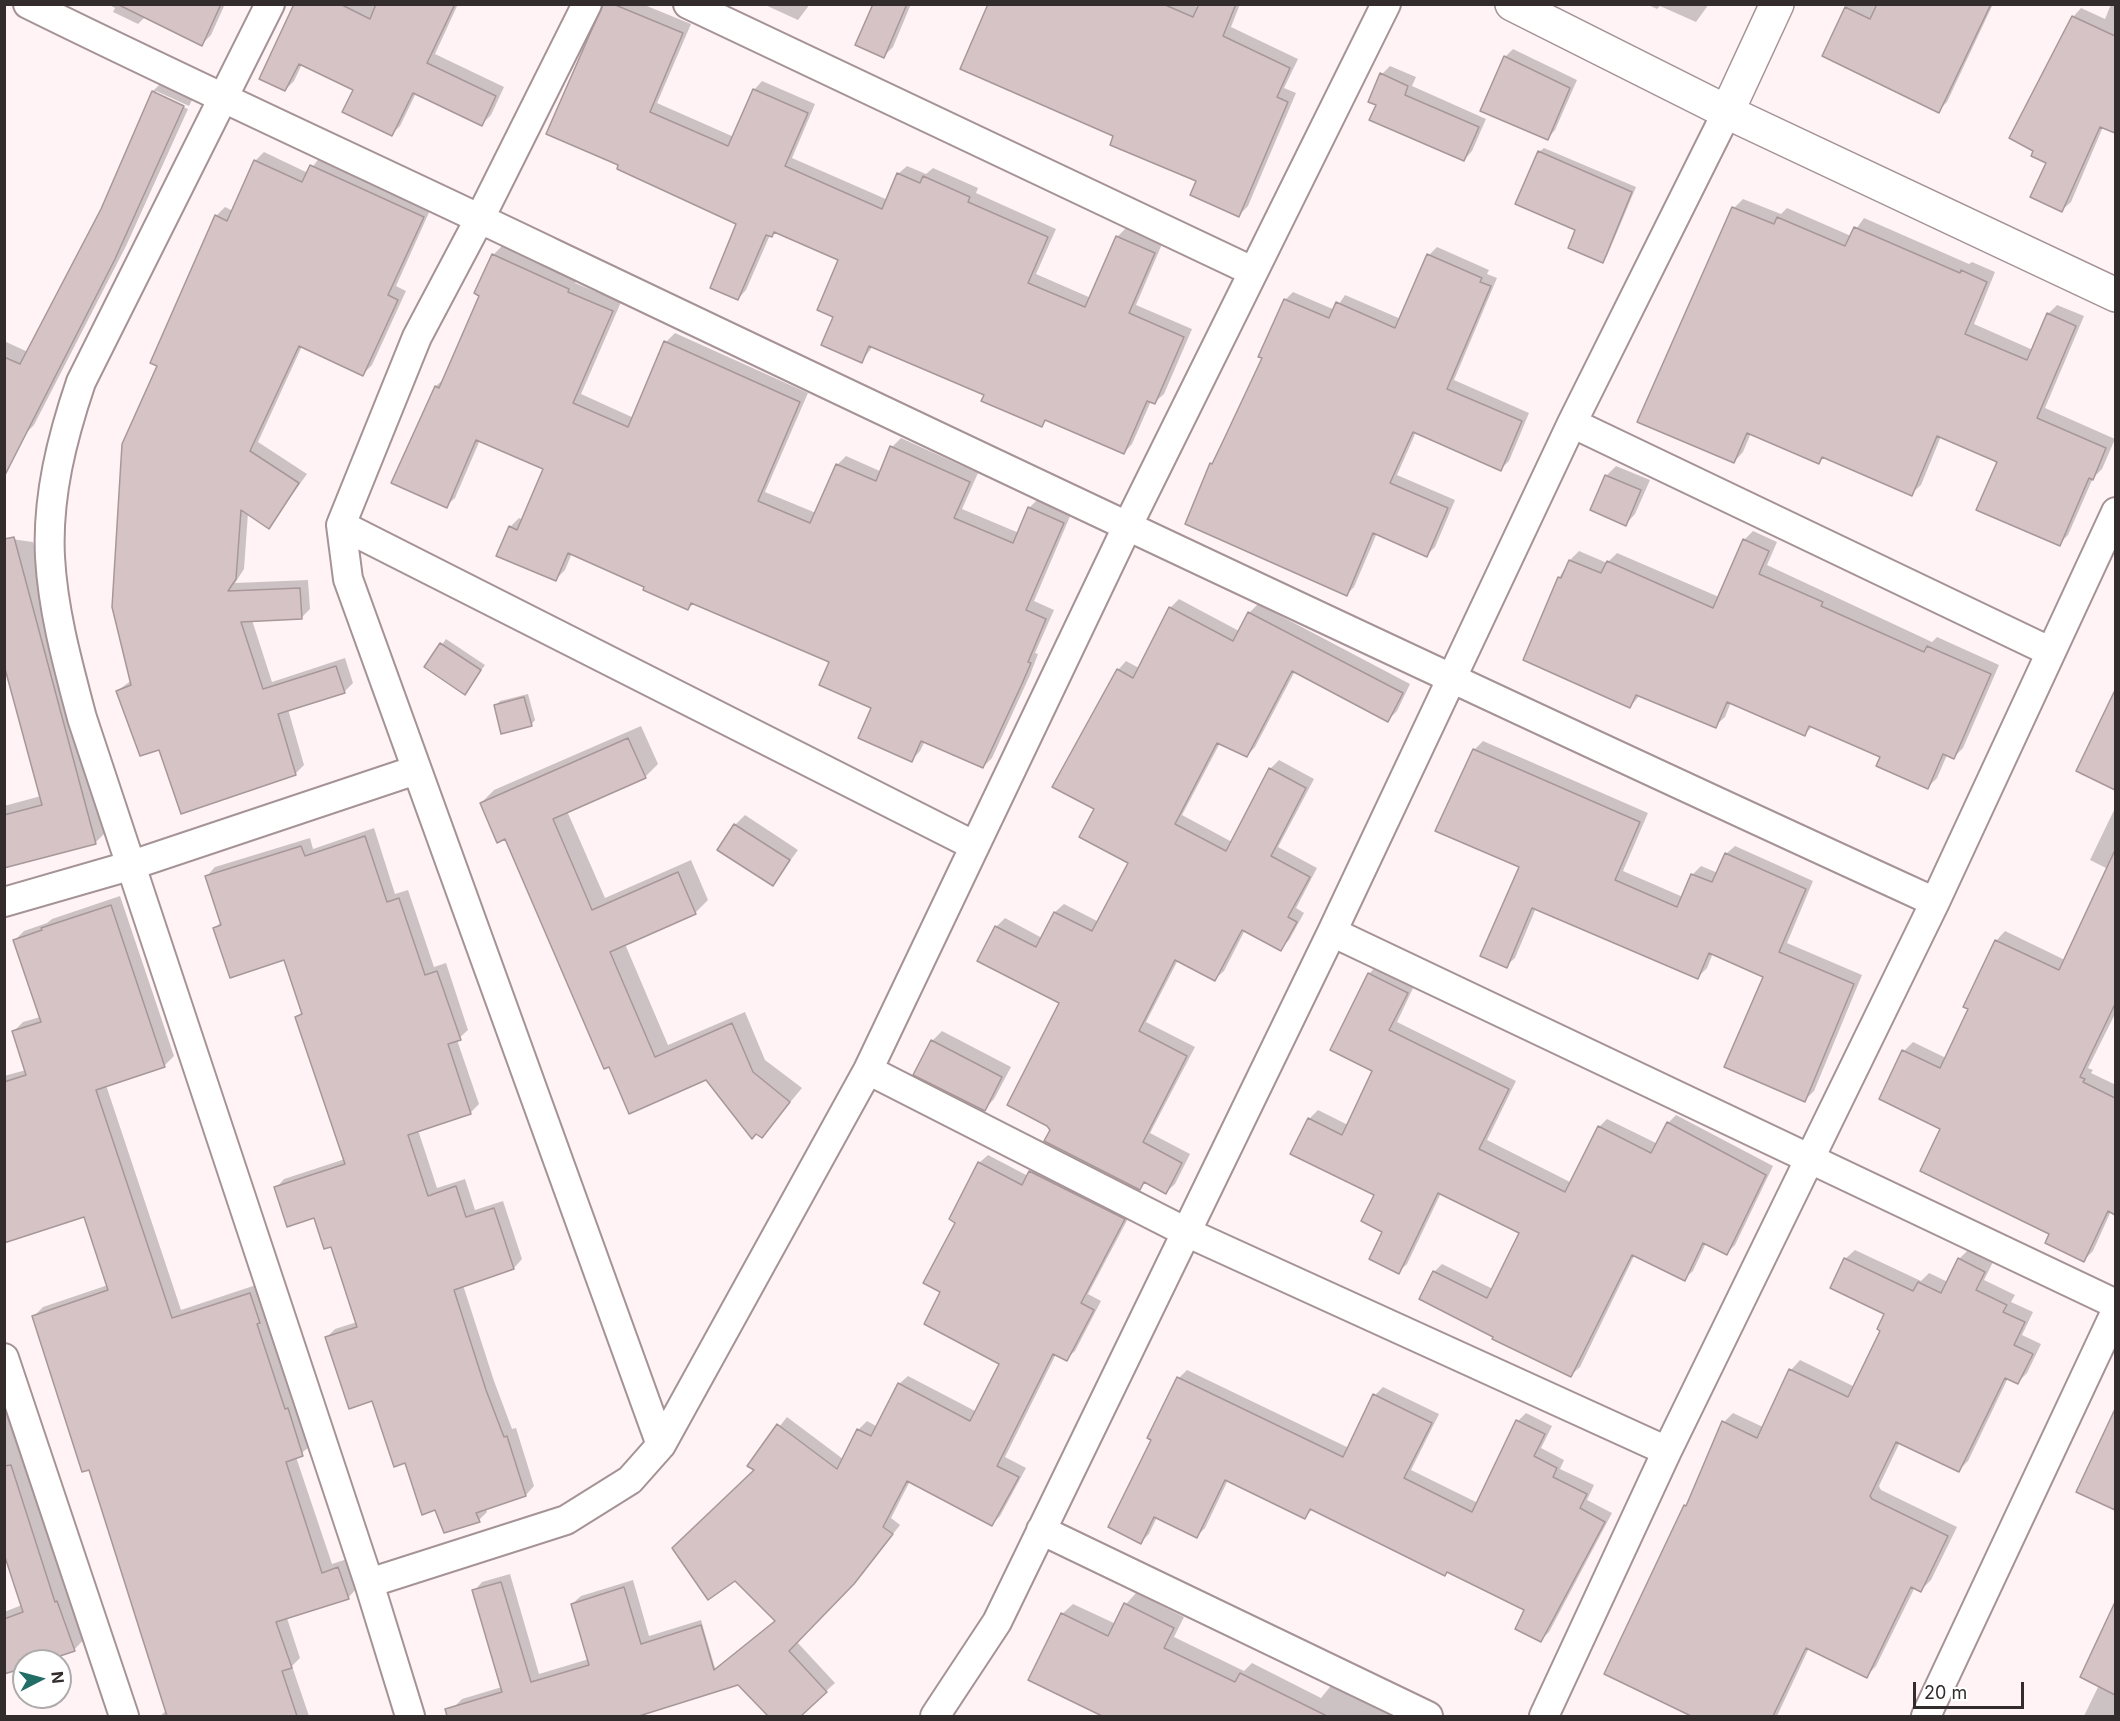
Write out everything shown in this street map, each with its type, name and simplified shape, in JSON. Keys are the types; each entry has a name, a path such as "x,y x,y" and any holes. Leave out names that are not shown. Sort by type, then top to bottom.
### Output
{"street":[{"path":"28,4 224,101 480,218 1452,681 1935,902"},
{"path":"270,4 224,101 81,382 64,434 55,483 50,556 59,628 82,718 129,866 369,1583 410,1716"},
{"path":"587,4 480,218 417,337 341,525 348,579 661,1445"},
{"path":"688,4 1252,271"},
{"path":"369,1583 566,1520 630,1480 661,1445 868,1070 1127,527 1386,4"},
{"path":"1512,4 1727,111 2115,295"},
{"path":"948,1710 997,1622 1332,932 1572,423 1727,111 1777,4"},
{"path":"1572,423 2049,651"},
{"path":"1544,1716 1666,1451 1935,902 2115,512"},
{"path":"341,525 975,846"},
{"path":"4,902 129,866 416,770"},
{"path":"1332,932 2115,1304"},
{"path":"868,1070 1186,1232 1666,1451"},
{"path":"1926,1716 2115,1311"},
{"path":"4,1358 124,1716"},
{"path":"1041,1530 1428,1716"}],"building":[{"path":"117,4 221,4 202,46"},
{"path":"294,4 340,4 370,19 376,4 455,4 427,63 496,96 482,126 413,93 392,136 342,112 353,90 299,64 285,91 259,79"},
{"path":"603,4 613,4 683,33 650,112 728,146 753,89 808,113 785,166 882,209 897,173 920,183 923,176 970,197 968,202 1048,237 1028,283 1085,307 1116,236 1155,253 1129,313 1184,337 1155,404 1147,401 1124,454 1045,420 1042,427 981,401 984,395 869,346 862,363 821,345 833,317 817,310 838,260 774,232 772,237 766,235 738,300 710,288 736,224 617,169 618,165 546,134"},
{"path":"873,4 907,4 884,58 855,45"},
{"path":"988,4 1163,4 1193,17 1199,4 1236,4 1223,36 1290,68 1277,97 1288,102 1239,217 1190,195 1196,181 1110,145 1113,136 960,69"},
{"path":"1877,4 1991,4 1939,113 1822,56 1845,7 1870,19"},
{"path":"2072,16 2115,36 2115,133 2100,127 2062,212 2030,197 2046,163 2031,156 2033,151 2009,138"},
{"path":"1504,56 1570,88 1548,140 1480,111"},
{"path":"1380,73 1408,86 1405,95 1479,127 1464,161 1369,120 1376,105 1368,102"},
{"path":"152,91 184,106 115,259 4,477 4,357 20,364 101,209"},
{"path":"1538,151 1632,192 1603,263 1568,248 1575,230 1515,204"},
{"path":"254,160 302,182 310,165 424,217 388,295 398,300 363,376 299,346 250,451 299,483 269,529 241,510 236,579 228,591 300,588 302,619 241,622 263,689 336,666 345,693 278,714 296,775 181,814 159,750 140,756 116,691 131,685 112,607 122,444 157,366 150,363 215,215 227,221"},
{"path":"1732,207 1774,224 1777,217 1845,246 1854,227 1960,273 1961,270 1987,282 1965,334 2027,360 2047,313 2076,326 2037,418 2106,448 2093,480 2089,478 2060,546 1976,510 1997,462 1937,436 1912,496 1822,457 1819,464 1747,433 1734,463 1637,422"},
{"path":"492,254 569,289 568,292 613,311 573,403 628,427 664,341 800,402 758,501 810,523 836,464 876,481 890,446 970,482 954,518 1013,543 1028,507 1064,523 1026,610 1046,619 1028,662 1031,663 983,768 921,741 912,762 858,738 871,708 819,685 829,662 691,603 688,610 643,590 644,587 568,553 556,581 496,556 509,526 517,530 543,469 476,440 447,508 391,483 435,386 439,388 479,296 474,293"},
{"path":"1427,254 1482,278 1480,282 1491,286 1447,389 1522,421 1501,471 1413,432 1390,483 1448,508 1427,557 1373,533 1347,596 1185,524 1210,463 1212,464 1262,358 1258,357 1284,299 1329,318 1336,302 1395,328"},
{"path":"1605,475 1641,490 1626,526 1590,510"},
{"path":"14,537 96,844 4,868 4,815 42,805 4,665 4,539"},
{"path":"1743,539 1769,551 1759,574 1823,602 1821,606 1924,652 1927,646 1991,674 1954,759 1943,754 1928,789 1876,766 1880,757 1809,726 1805,736 1727,702 1716,728 1636,695 1630,708 1523,660 1558,577 1561,578 1569,560 1601,573 1607,561 1713,608"},
{"path":"1169,607 1233,641 1248,612 1403,693 1388,722 1292,671 1247,757 1217,743 1175,824 1226,851 1269,768 1306,788 1271,856 1310,877 1288,917 1297,922 1281,951 1242,930 1215,981 1175,960 1139,1031 1187,1056 1143,1142 1182,1163 1166,1194 1144,1182 1140,1190 1044,1141 1050,1130 1047,1126 1007,1105 1059,1003 977,961 995,926 1036,947 1054,912 1092,931 1128,863 1079,837 1094,809 1052,787 1117,669 1133,678"},
{"path":"440,643 481,670 465,695 424,667"},
{"path":"2115,690 2115,790 2076,771"},
{"path":"524,697 532,726 501,734 494,705"},
{"path":"628,738 646,778 553,819 592,910 678,872 696,914 610,952 655,1057 732,1023 753,1072 790,1102 762,1138 756,1134 752,1139 706,1080 629,1114 609,1067 604,1069 505,839 497,843 480,803"},
{"path":"1473,749 1640,822 1615,880 1677,907 1691,874 1712,882 1725,853 1806,889 1779,952 1854,984 1805,1102 1724,1067 1763,977 1709,953 1698,979 1532,908 1507,968 1480,956 1519,867 1435,831"},
{"path":"734,824 790,860 773,886 717,850"},
{"path":"365,836 387,902 399,898 425,975 437,971 461,1040 448,1044 471,1114 408,1135 428,1196 456,1186 466,1217 494,1208 514,1269 454,1290 486,1390 504,1437 507,1436 526,1496 476,1513 480,1522 444,1533 435,1510 422,1515 405,1463 394,1467 372,1401 349,1409 325,1337 357,1327 331,1247 324,1249 314,1218 287,1227 274,1187 345,1164 295,1017 302,1014 284,960 230,978 213,928 221,925 205,876 301,846 305,856"},
{"path":"2115,850 2115,1004 2080,1077 2085,1079 2083,1082 2115,1098 2115,1215 2108,1211 2084,1262 2045,1243 2049,1234 1920,1171 1940,1129 1879,1099 1902,1050 1940,1068 1968,1009 1963,1007 1995,940 2059,970"},
{"path":"111,905 165,1067 96,1090 172,1318 250,1293 260,1323 257,1324 303,1456 286,1462 322,1573 338,1567 349,1599 276,1622 292,1668 282,1671 297,1716 167,1716 89,1470 82,1472 32,1316 108,1290 84,1217 4,1243 4,1082 26,1075 12,1031 41,1022 13,940 42,930 41,928"},
{"path":"1368,973 1408,993 1389,1030 1509,1089 1479,1149 1565,1192 1598,1126 1651,1153 1667,1122 1766,1175 1727,1255 1703,1243 1685,1281 1632,1255 1571,1377 1492,1339 1493,1337 1419,1299 1433,1271 1487,1298 1519,1233 1438,1193 1399,1274 1369,1259 1382,1232 1361,1221 1374,1195 1290,1154 1308,1118 1342,1135 1372,1071 1330,1050"},
{"path":"931,1040 1002,1077 985,1111 913,1075"},
{"path":"978,1162 1022,1185 1029,1171 1125,1219 1081,1303 1094,1310 1067,1361 1053,1354 997,1466 1019,1477 992,1526 907,1481 883,1527 893,1534 854,1584 789,1651 827,1692 801,1716 768,1716 738,1685 639,1716 447,1716 445,1709 502,1692 472,1590 501,1582 531,1682 589,1665 571,1604 624,1587 641,1644 701,1625 714,1670 775,1621 735,1581 708,1600 672,1548 754,1470 747,1466 777,1424 837,1469 857,1429 871,1436 898,1383 970,1421 999,1364 924,1324 940,1292 923,1283 955,1223 949,1219"},
{"path":"1844,1258 1913,1291 1918,1282 1941,1293 1958,1258 1985,1272 1976,1290 2007,1305 2003,1312 2025,1322 2014,1345 2033,1354 2018,1384 2005,1378 1959,1472 1896,1442 1870,1496 1948,1536 1921,1592 1911,1587 1867,1678 1806,1648 1773,1716 1691,1716 1604,1674 1684,1505 1686,1506 1722,1421 1757,1438 1789,1369 1848,1397 1880,1331 1877,1329 1884,1314 1830,1288"},
{"path":"1177,1377 1343,1457 1373,1394 1432,1423 1404,1478 1472,1512 1516,1420 1545,1434 1534,1456 1557,1468 1553,1477 1587,1494 1580,1508 1605,1522 1541,1642 1515,1629 1524,1610 1447,1572 1445,1576 1310,1509 1305,1519 1225,1480 1197,1538 1154,1517 1141,1544 1108,1527 1151,1440 1147,1438"},
{"path":"2115,1409 2115,1510 2076,1492"},
{"path":"11,1465 55,1602 57,1601 75,1651 72,1652 72,1649 12,1649 12,1672 4,1674 4,1619 23,1612 4,1554 4,1466"},
{"path":"2115,1602 2115,1695 2080,1677"},
{"path":"1124,1603 1174,1628 1164,1648 1235,1682 1240,1673 1327,1716 1102,1716 1028,1680 1061,1613 1108,1636"}]}
